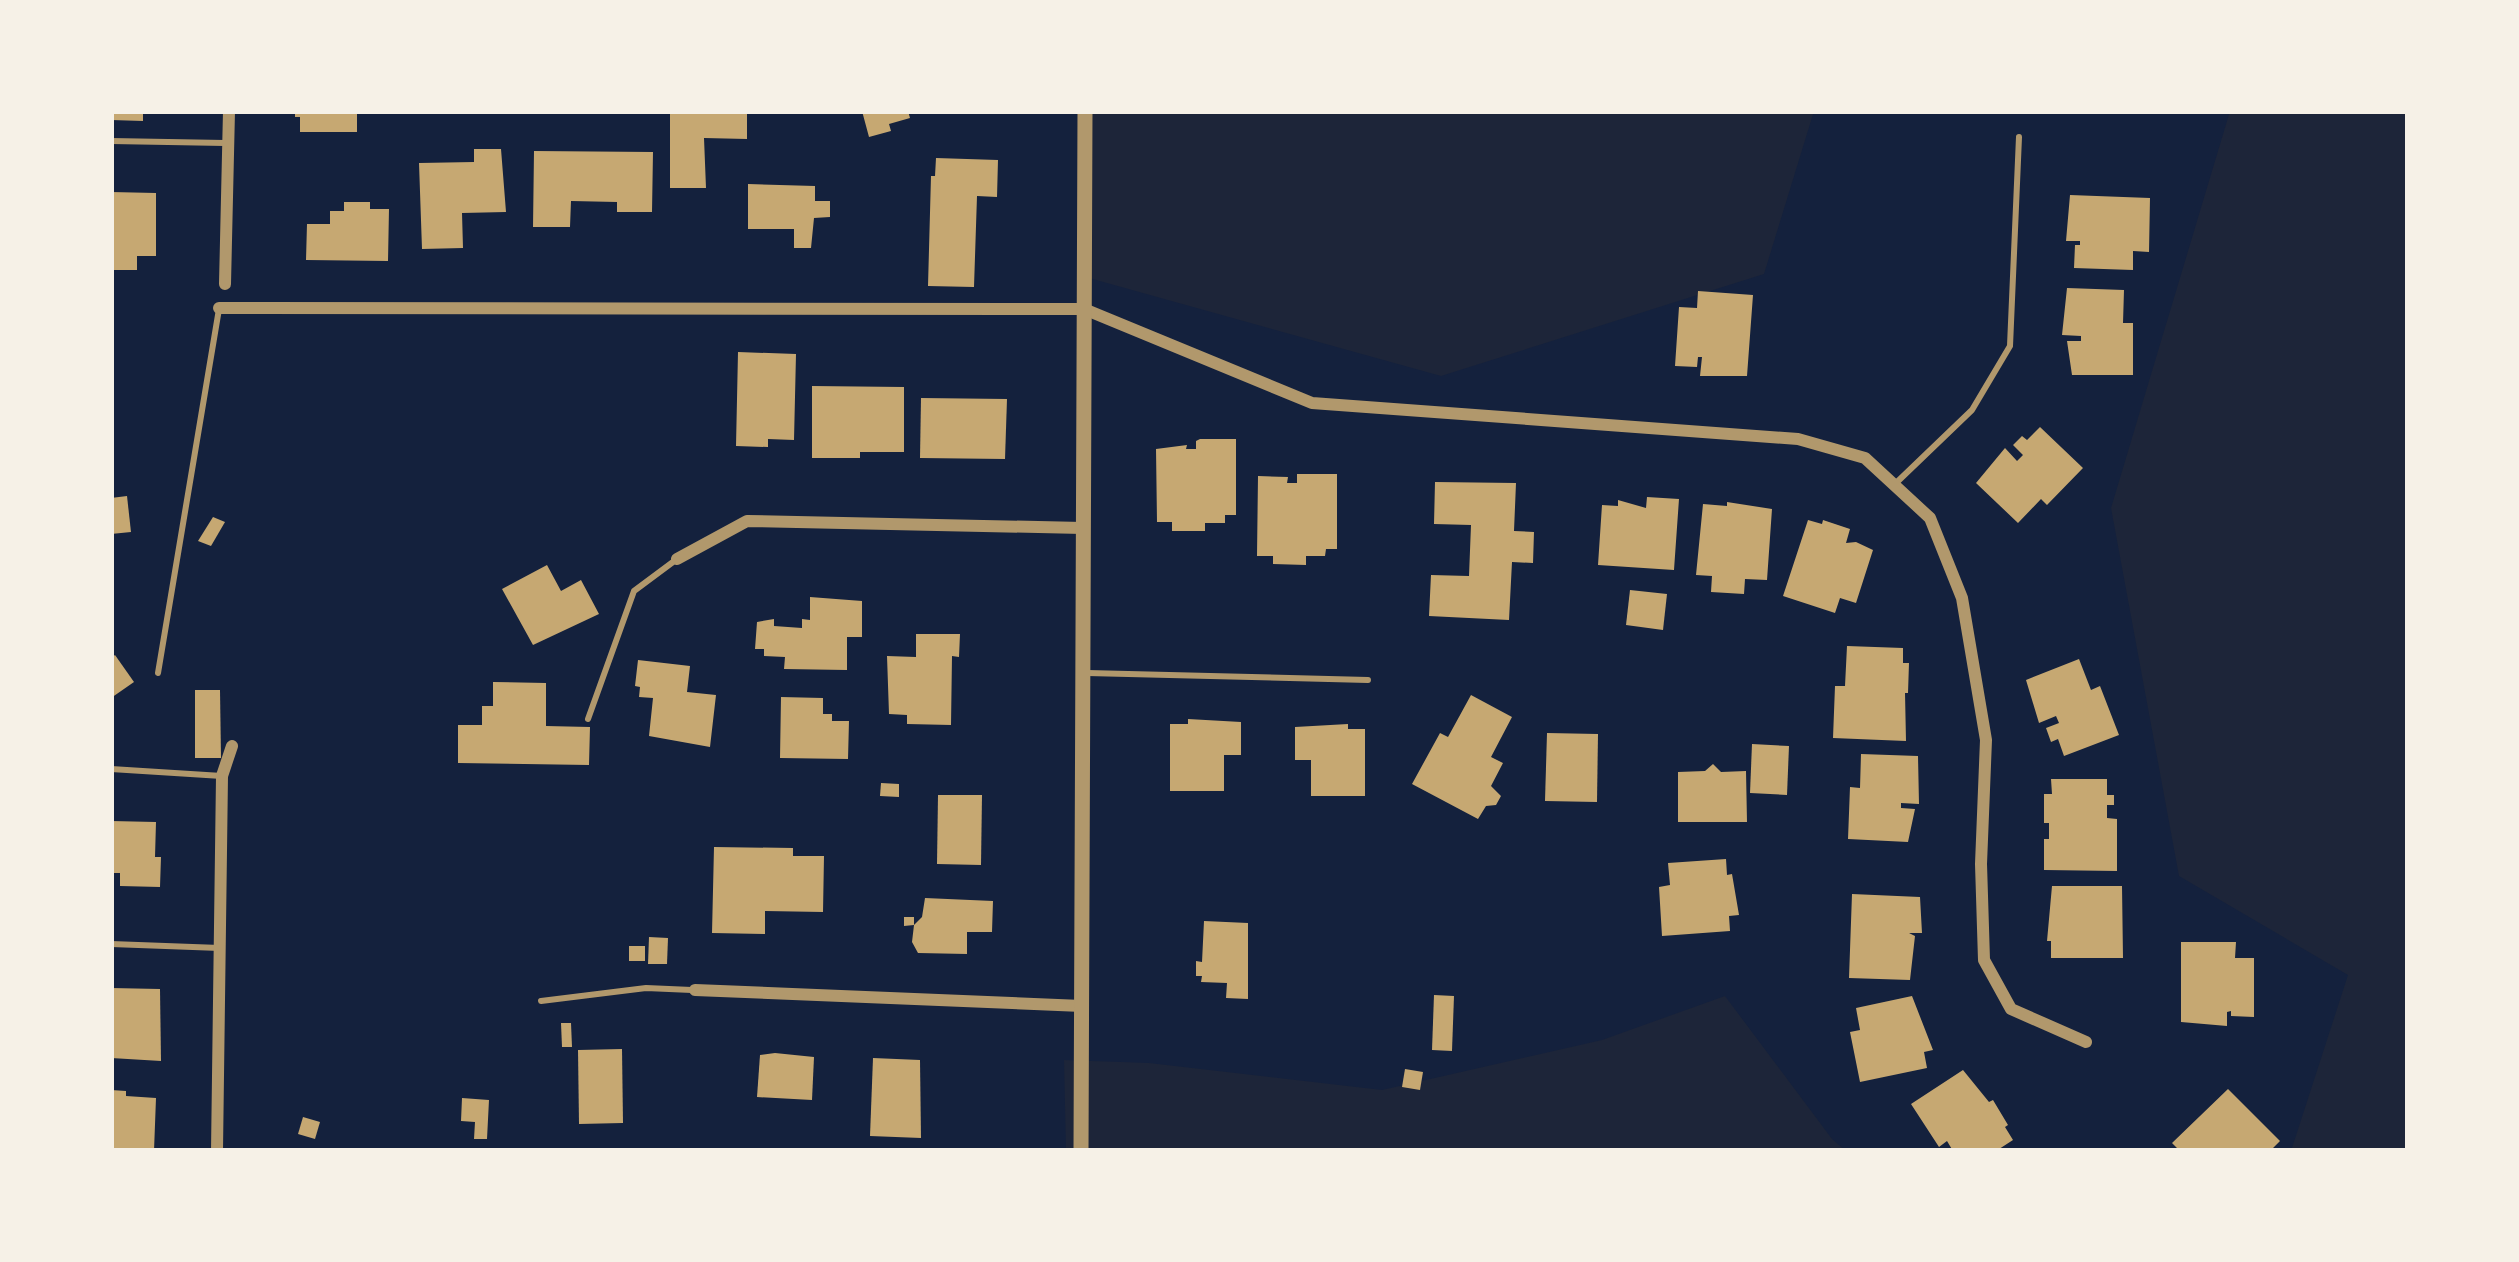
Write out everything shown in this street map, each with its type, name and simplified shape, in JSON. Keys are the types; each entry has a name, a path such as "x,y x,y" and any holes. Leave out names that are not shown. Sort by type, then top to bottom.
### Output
{"street":[{"path":"225,284 229,111"},
{"path":"1082,1151 1085,111"},
{"path":"219,308 1084,309 1312,403 1798,439 1865,458 1930,518 1962,598 1986,740 1984,960 2011,1009 2086,1042"},
{"path":"677,559 747,521 1083,528"},
{"path":"217,1151 222,776 232,746"},
{"path":"695,990 1082,1006"}],"lane":[{"path":"1893,485 1972,410 2010,346 2019,137"},
{"path":"111,141 229,143"},
{"path":"158,673 219,308"},
{"path":"588,719 634,591 677,559"},
{"path":"1083,673 1368,680"},
{"path":"111,769 222,776"},
{"path":"111,944 220,948"},
{"path":"541,1001 646,988 695,990"}],"shaded area":[{"path":"1089,111 1814,111 1764,274 1441,376 1089,278"},
{"path":"2230,111 2408,111 2408,1151 2291,1151 2348,975 2179,876 2111,508"},
{"path":"1725,996 1832,1139 1846,1151 1066,1151 1064,1060 1149,1063 1382,1090 1602,1040"}],"building":[{"path":"111,111 143,111 143,121 111,120"},
{"path":"295,111 357,111 357,132 300,132"},
{"path":"670,111 747,111 747,139 704,138 706,188 670,188"},
{"path":"862,111 908,111 910,118 889,124 891,131 869,137"},
{"path":"474,149 501,149 506,212 462,213 463,248 422,249 419,163 474,162"},
{"path":"534,151 653,152 652,212 617,212 617,202 571,201 570,227 533,227"},
{"path":"936,158 998,160 997,197 977,196 974,287 928,286 931,176 935,176"},
{"path":"748,184 815,186 815,201 830,201 830,217 814,218 811,248 794,248 794,229 748,229"},
{"path":"111,192 156,193 156,256 137,256 137,270 111,270"},
{"path":"2070,195 2150,198 2149,252 2133,251 2133,270 2074,268 2075,245 2080,241 2066,241"},
{"path":"344,202 370,202 370,209 389,209 388,261 306,260 307,224 330,224 330,211 344,211"},
{"path":"2067,288 2124,290 2123,323 2133,323 2133,375 2072,375 2067,341 2081,341 2081,336 2062,335"},
{"path":"1698,291 1753,295 1747,376 1700,376 1702,357 1697,367 1675,366 1679,307 1697,308"},
{"path":"738,352 796,354 794,440 768,439 768,447 736,446"},
{"path":"812,386 904,387 904,452 812,458"},
{"path":"921,398 1007,399 1005,459 920,458"},
{"path":"2040,427 2083,468 2047,505 2041,499 2018,523 1976,483 2005,448 2017,461 2023,455 2013,445 2022,436 2027,440"},
{"path":"1200,439 1236,439 1236,515 1225,515 1225,523 1205,523 1205,531 1172,531 1172,522 1157,522 1156,449 1187,445 1186,449 1196,449"},
{"path":"1297,474 1337,474 1337,549 1326,549 1325,556 1306,556 1306,565 1273,564 1273,556 1257,556 1258,476 1288,477 1287,483 1297,483"},
{"path":"1435,482 1516,483 1514,531 1534,532 1533,563 1512,562 1509,620 1429,616 1431,575 1469,576 1471,525 1434,524"},
{"path":"127,496 131,532 111,534 111,498"},
{"path":"1647,497 1679,499 1674,570 1598,565 1602,505 1618,506 1618,500 1646,508"},
{"path":"1727,502 1772,509 1767,580 1745,579 1744,594 1711,592 1712,576 1696,575 1703,504 1727,506"},
{"path":"213,517 225,522 211,546 198,541"},
{"path":"1808,520 1850,529 1846,543 1873,550 1856,603 1840,598 1835,613 1783,596"},
{"path":"547,565 561,591 581,580 599,614 533,645 502,589"},
{"path":"1630,590 1667,594 1663,630 1626,625"},
{"path":"810,597 862,601 862,637 847,637 847,670 784,669 785,657 764,656 764,649 755,649 757,622 774,619 774,626 802,628 802,619 810,620"},
{"path":"916,634 960,634 959,657 952,656 951,725 907,724 907,715 889,714 887,656 916,657"},
{"path":"1847,646 1903,648 1903,663 1909,663 1906,741 1833,738 1835,686 1845,686"},
{"path":"115,655 134,682 111,698 111,658"},
{"path":"2079,659 2091,690 2100,686 2119,735 2064,756 2058,739 2051,742 2046,728 2059,723 2056,716 2039,723 2026,680"},
{"path":"638,660 690,666 687,692 716,695 710,747 649,736 653,698 639,697 640,687 635,686"},
{"path":"493,682 546,683 546,726 590,727 589,765 458,763 458,725 482,725 482,706 493,706"},
{"path":"195,690 220,690 221,758 195,758"},
{"path":"1471,695 1512,717 1491,757 1503,763 1491,786 1501,796 1478,819 1412,784 1440,733 1448,737"},
{"path":"781,697 823,698 823,714 832,714 832,721 849,721 848,759 780,758"},
{"path":"1188,719 1241,722 1241,755 1224,755 1224,791 1170,791 1170,724 1188,724"},
{"path":"1348,724 1348,729 1365,729 1365,796 1311,796 1311,760 1295,760 1295,727"},
{"path":"1547,733 1598,734 1597,802 1545,801"},
{"path":"1752,744 1789,746 1787,795 1750,793"},
{"path":"1861,754 1918,756 1919,804 1901,803 1901,808 1915,809 1908,842 1848,839 1850,787 1860,788"},
{"path":"1713,764 1721,772 1746,771 1747,822 1678,822 1678,772 1705,771"},
{"path":"2051,779 2107,779 2107,795 2114,795 2114,805 2107,805 2107,818 2117,819 2117,871 2044,870 2049,823 2044,823 2044,794 2052,794"},
{"path":"881,783 899,784 899,797 880,796"},
{"path":"938,795 982,795 981,865 937,864"},
{"path":"111,821 156,822 160,887 120,886 120,873 111,873"},
{"path":"714,847 793,848 793,856 824,856 823,912 765,911 765,934 712,933"},
{"path":"1726,859 1739,915 1729,916 1730,931 1662,936 1659,887 1670,885 1668,863"},
{"path":"2052,886 2122,886 2123,958 2051,958 2051,941 2047,941"},
{"path":"1852,894 1920,897 1922,933 1909,933 1915,936 1910,980 1849,978"},
{"path":"925,898 993,901 992,932 967,932 967,954 918,953 912,942 914,925 922,917"},
{"path":"1204,921 1248,923 1248,999 1226,998 1227,983 1201,982 1202,976 1196,976 1196,961 1202,962"},
{"path":"649,937 668,938 667,964 648,964"},
{"path":"2181,942 2236,942 2235,958 2254,958 2254,1017 2231,1016 2231,1011 2227,1012 2227,1026 2181,1022"},
{"path":"629,946 645,946 645,961 629,961"},
{"path":"111,988 160,989 161,1061 111,1058"},
{"path":"1434,995 1454,996 1452,1051 1432,1050"},
{"path":"1912,996 1933,1050 1924,1052 1927,1068 1860,1082 1850,1032 1860,1030 1856,1008"},
{"path":"561,1023 571,1023 572,1047 562,1047"},
{"path":"622,1049 623,1123 579,1124 578,1050"},
{"path":"760,1055 814,1057 812,1100 757,1097"},
{"path":"873,1058 920,1060 921,1138 870,1136"},
{"path":"1405,1069 1423,1072 1420,1090 1402,1087"},
{"path":"1963,1070 1989,1102 1993,1100 2008,1125 2013,1140 1996,1151 1953,1151 1947,1141 1939,1147 1911,1104"},
{"path":"2228,1089 2280,1141 2270,1151 2174,1151 2177,1148 2172,1143"},
{"path":"111,1090 156,1098 154,1151 111,1151"},
{"path":"462,1098 489,1100 487,1139 474,1139 475,1122 461,1121"},
{"path":"303,1117 320,1122 315,1139 298,1134"}]}
